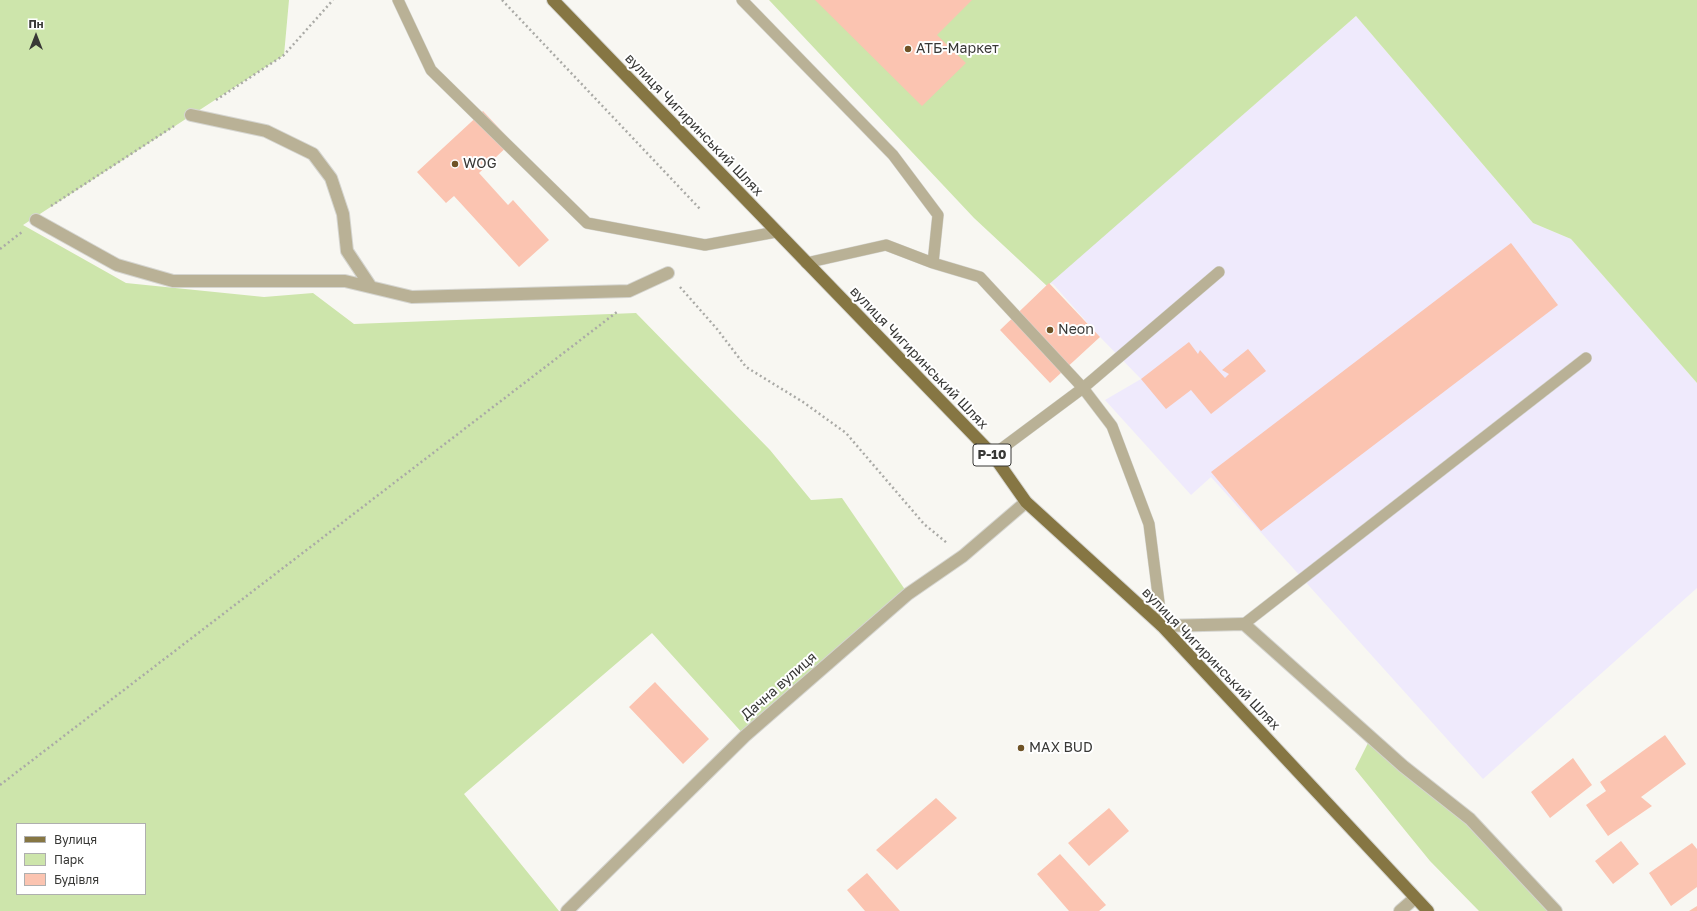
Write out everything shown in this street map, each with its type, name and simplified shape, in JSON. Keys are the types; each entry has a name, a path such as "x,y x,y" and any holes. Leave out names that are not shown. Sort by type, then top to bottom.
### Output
{"main road":[{"name":"вулиця Чигиринський Шлях","path":"553,0 992,455 1026,502 1162,626 1428,911"}],"street":[{"path":"191,115 266,131 313,154 331,178 343,214 347,251 371,287"},
{"path":"36,220 117,265 173,281 345,281 412,297 628,290 668,273"},
{"name":"Дачна вулиця","path":"567,911 745,736 908,594 963,556 1026,502"},
{"path":"1162,626 1244,624 1403,766 1470,819 1556,911"},
{"path":"1400,911 1415,898"}],"lane":[{"path":"398,0 431,70 586,223 705,245 776,232"},
{"path":"742,0 893,155 938,215 933,263"},
{"path":"806,263 886,245 933,263 980,277 1083,388 1112,426 1149,524 1162,626"},
{"path":"992,455 1083,388 1219,272"},
{"path":"1244,624 1586,358"}],"path":[{"path":"48,208 284,55 333,0"},
{"path":"502,0 700,209"},
{"path":"0,249 36,220"},
{"path":"668,273 717,329 746,367 803,402 846,433 924,524 963,556"},
{"path":"0,785 624,307"}],"shaded area":[{"path":"1356,16 1533,223 1571,239 1697,383 1697,588 1483,779 1211,477 1191,495 1105,400 1141,379 1100,337 1053,284 1049,283"}],"green space":[{"path":"0,0 289,0 284,55 23,225 126,283 264,297 313,293 354,324 636,313 770,450 811,500 842,498 908,594 745,736 652,633 464,794 559,911 0,911"},
{"path":"769,0 1697,0 1697,383 1571,239 1533,223 1356,16 1047,286 974,218"},
{"path":"1369,741 1447,798 1549,911 1479,911 1430,861 1355,769"}],"building":[{"name":"АТБ-Маркет","path":"815,0 972,0 937,35 966,63 922,106"},
{"path":"483,111 512,142 479,173 508,205 513,200 549,240 519,267 454,196 446,203 417,172"},
{"path":"1511,243 1558,305 1261,531 1211,472"},
{"path":"1049,283 1100,337 1050,383 1000,330"},
{"path":"1189,342 1198,354 1200,350 1225,378 1229,374 1222,370 1248,349 1266,371 1211,414 1191,390 1166,409 1141,379"},
{"path":"655,682 709,739 683,764 629,707"},
{"path":"1665,735 1686,764 1641,797 1652,806 1608,836 1586,805 1606,791 1600,782"},
{"path":"1573,758 1592,785 1550,818 1531,792"},
{"path":"936,798 957,818 897,870 876,850"},
{"path":"1109,808 1129,831 1089,866 1068,843"},
{"path":"1621,841 1639,864 1613,884 1595,861"},
{"path":"1692,843 1697,849 1697,887 1671,906 1649,873"},
{"path":"1060,854 1106,905 1099,911 1069,911 1037,874"},
{"path":"867,873 900,911 865,911 847,890"},
{"path":"1697,906 1697,911 1689,911"}],"place":[{"name":"АТБ-Маркет","path":"908,49"},
{"name":"WOG","path":"455,164"},
{"name":"Neon","path":"1050,330"},
{"name":"MAX BUD","path":"1021,748"}]}
